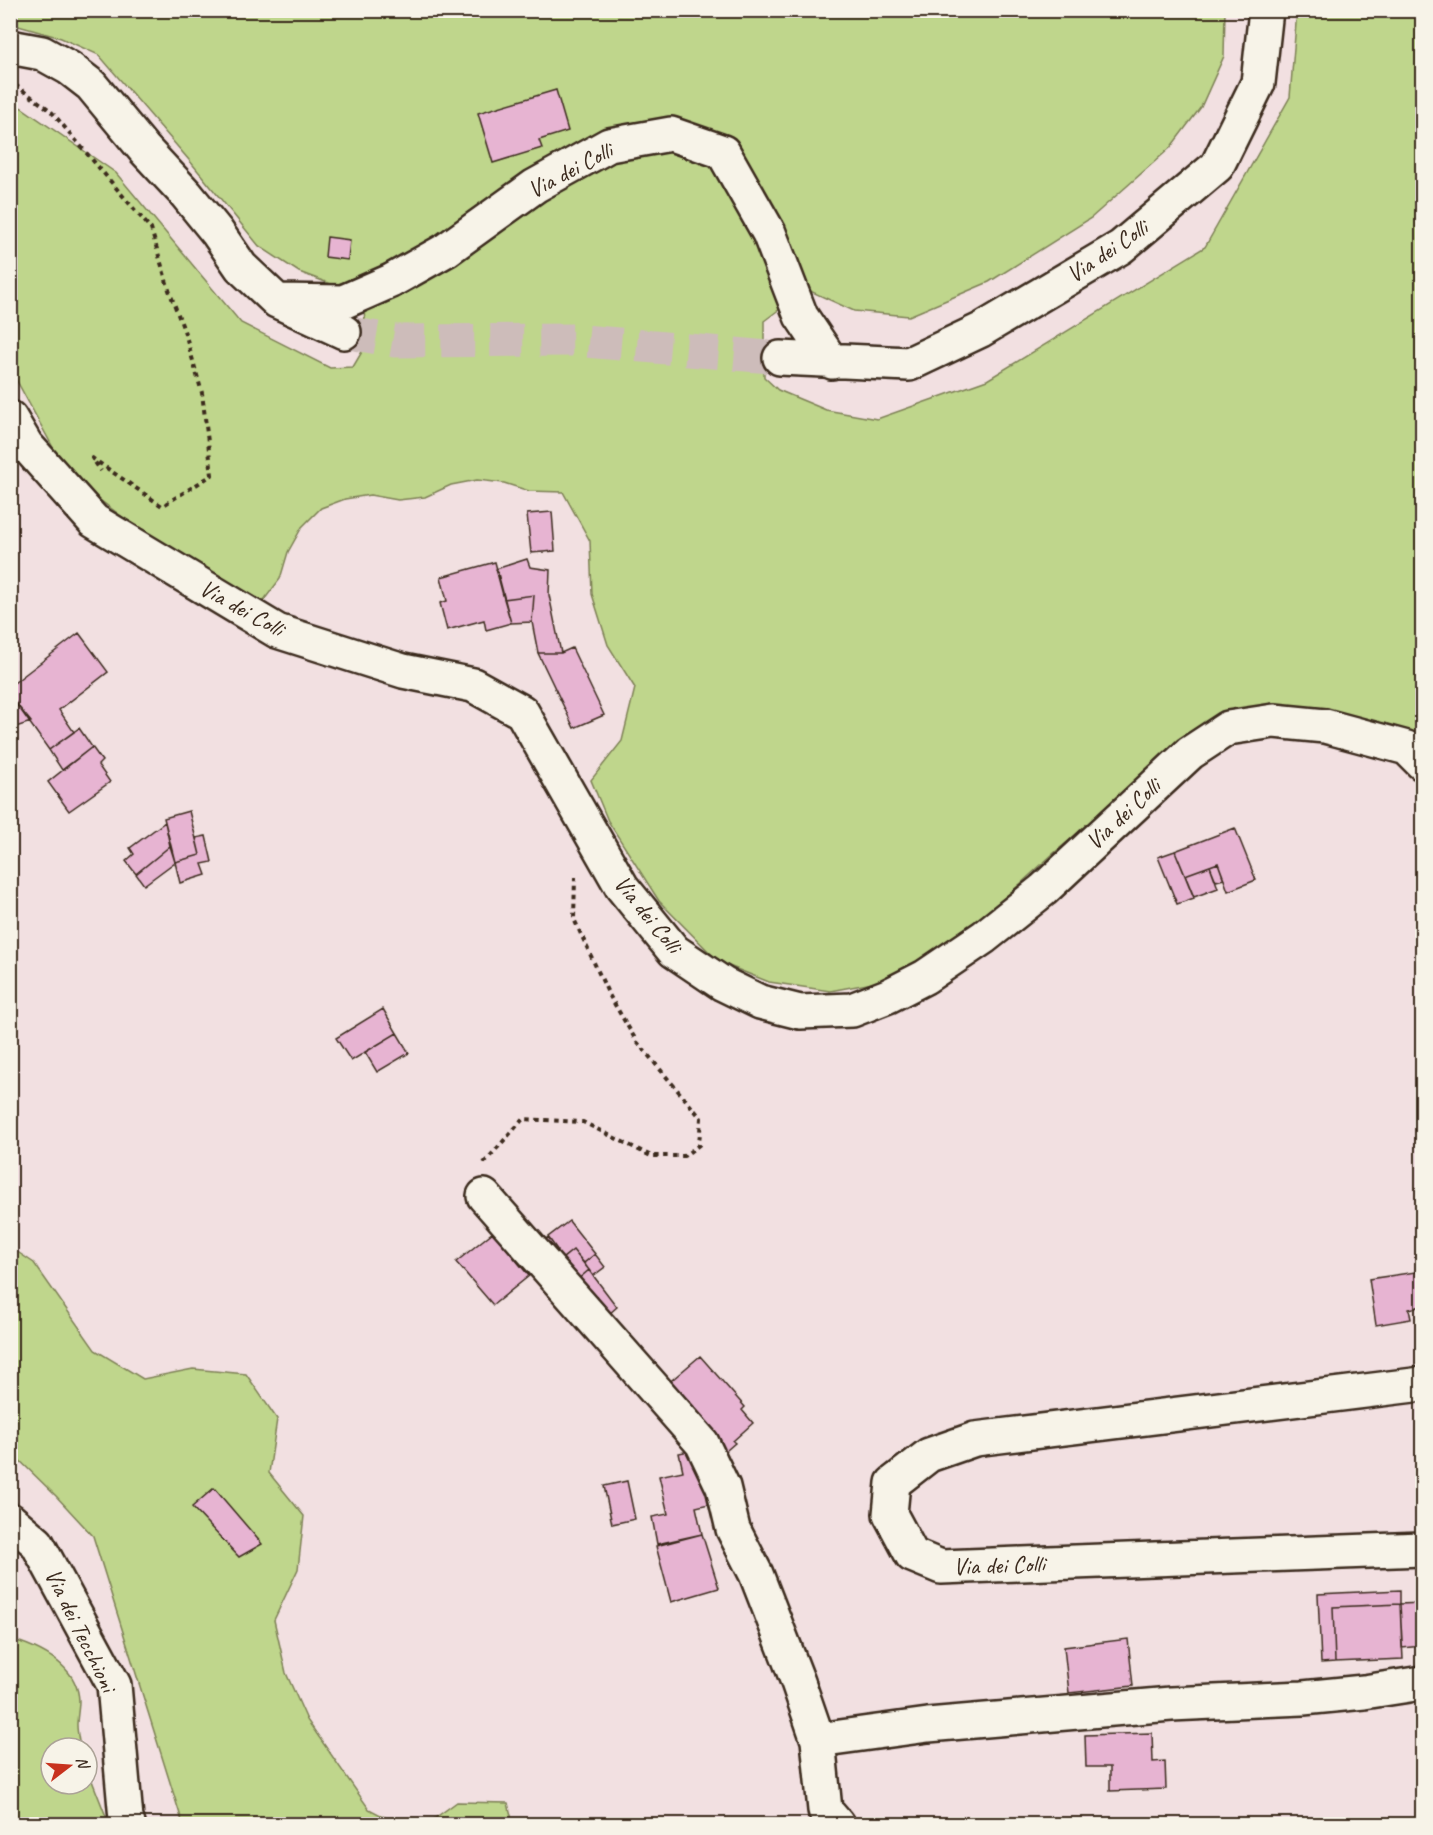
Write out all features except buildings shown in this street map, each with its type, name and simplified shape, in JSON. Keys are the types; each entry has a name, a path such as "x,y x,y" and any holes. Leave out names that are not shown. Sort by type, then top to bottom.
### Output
{"street":[{"name":"Via dei Colli","path":"780,358 909,364 981,330 1121,247 1217,166 1258,83 1266,10"},
{"path":"10,47 42,53 69,68 91,85 144,149 186,194 217,232 241,267 278,301 344,332"},
{"name":"Via dei Colli","path":"278,301 343,302 391,281 446,250 535,186 609,145 671,134 723,152 769,233 801,316 832,362"},
{"name":"Via dei Colli","path":"10,418 26,445 94,521 277,631 403,671 473,685 522,712 622,887 674,951 723,984 760,1002 800,1012 852,1010 888,996 925,977 984,937 1043,890 1190,753 1228,728 1274,721 1325,726 1407,748 1422,763"},
{"path":"484,1196 702,1443 723,1487 733,1529 756,1574 798,1682 818,1740 825,1810 837,1824"},
{"name":"Via dei Colli","path":"1422,1384 975,1439 929,1455 893,1483 890,1514 912,1555 941,1567 1422,1550"},
{"name":"Via dei Tecchioni","path":"10,1520 37,1543 114,1685 128,1824"},
{"path":"818,1740 928,1725 1171,1704 1303,1698 1422,1683"}],"path":[{"path":"10,82 50,110 151,229 202,393 212,476 162,506 92,458 105,478"},
{"path":"484,1196 484,1160 522,1119 583,1122 651,1156 684,1156 699,1145 701,1118 637,1042 608,993 574,919 575,877 572,867"}],"green space":[{"path":"11,11 1225,11 1224,56 1201,107 1170,148 1091,218 989,282 909,316 854,311 806,289 764,321 764,377 778,390 826,410 877,419 987,380 1205,247 1290,97 1297,11 1422,11 1422,736 1393,751 1248,728 1180,748 1054,853 959,940 889,980 830,991 769,982 719,962 659,901 608,821 591,780 622,741 635,688 608,645 592,594 590,541 563,492 529,491 504,483 477,480 451,485 425,497 398,500 370,495 345,499 321,508 302,527 288,552 280,579 261,604 176,557 69,477 11,370 10,103 22,108 116,173 241,323 330,368 353,367 366,345 364,307 344,289 299,272 259,246 99,55 61,38 11,24"},
{"path":"10,1247 34,1263 95,1350 143,1379 193,1369 246,1374 277,1419 269,1473 304,1516 298,1569 274,1620 286,1673 307,1720 369,1809 398,1824 183,1824 93,1536 11,1452"},
{"path":"11,1639 56,1660 65,1668 77,1689 78,1736 39,1736 39,1796 98,1796 109,1824 11,1824"},
{"path":"457,1802 508,1803 513,1824 427,1824"}],"tunnel":[{"path":"344,332 395,341 573,340 780,358"}]}
